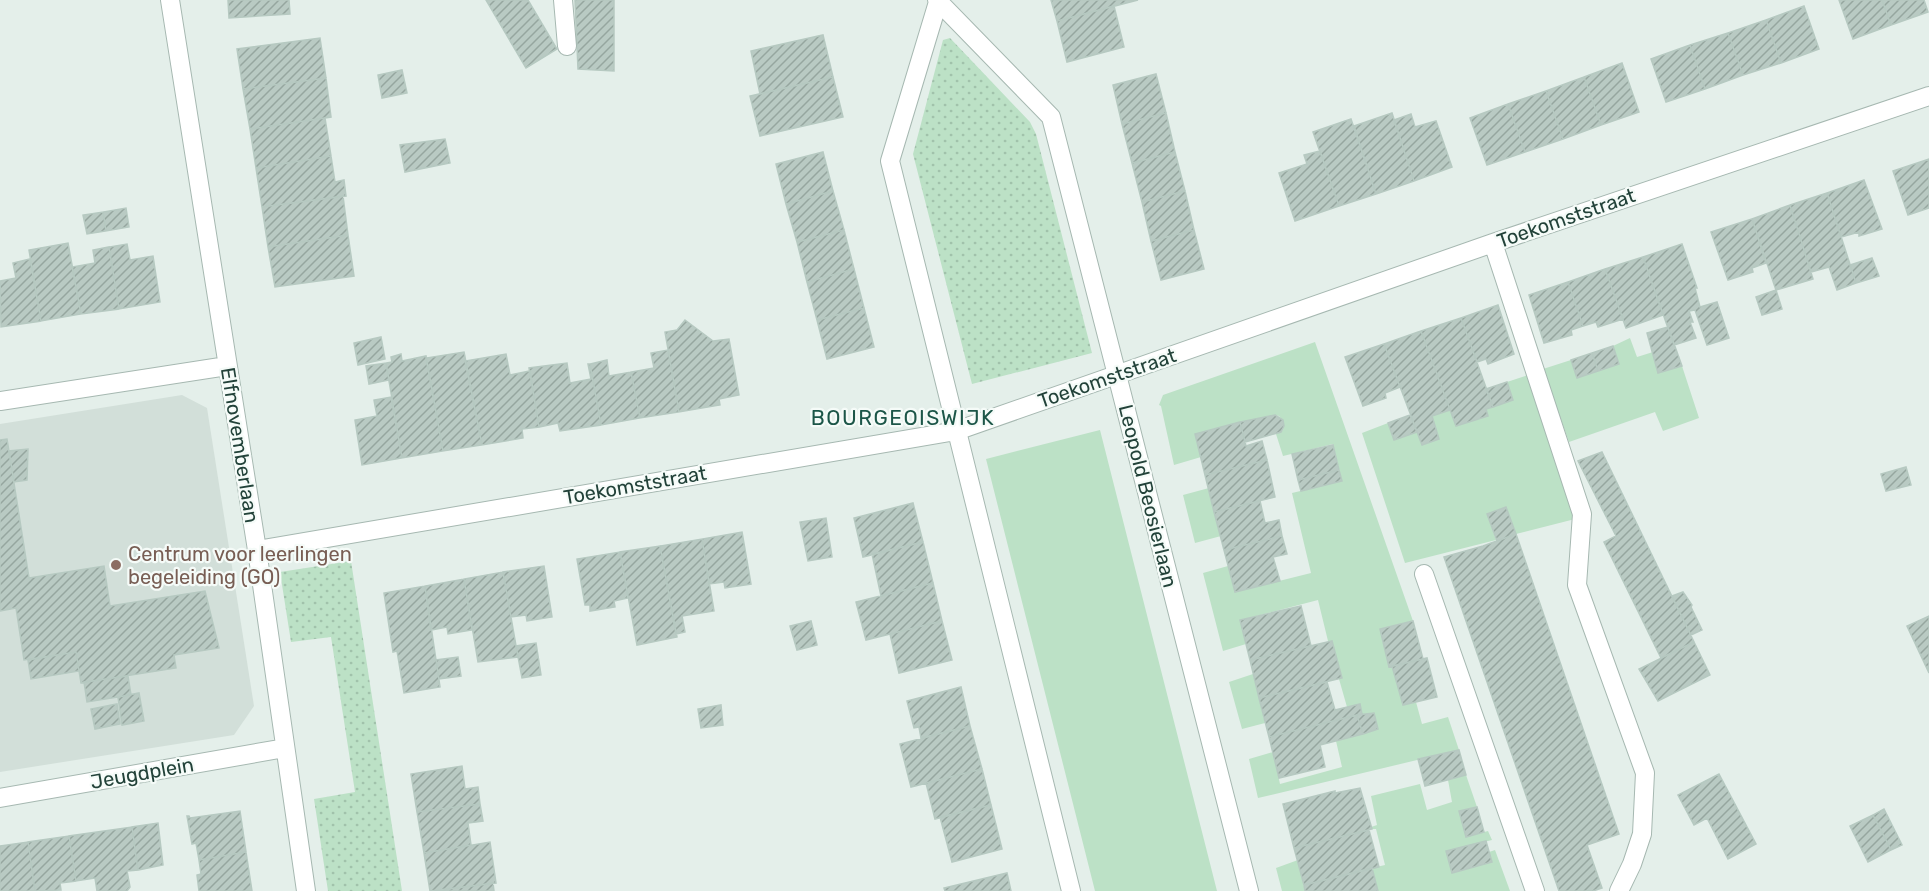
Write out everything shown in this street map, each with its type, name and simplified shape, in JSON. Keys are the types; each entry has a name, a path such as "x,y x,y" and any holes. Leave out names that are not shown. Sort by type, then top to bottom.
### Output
{"street":[{"name":"Elfnovemberlaan","path":"170,0 257,550 306,891"},
{"path":"563,0 567,46"},
{"name":"Leopold Beosierlaan","path":"1071,891 890,161 938,1 1051,117 1249,891"},
{"name":"Toekomststraat","path":"257,550 956,431 1493,243 1929,96"},
{"path":"1493,243 1582,514 1576,585 1645,773 1642,834 1632,864 1619,891"},
{"path":"0,401 227,366"},
{"path":"1424,574 1535,891"},
{"name":"Jeugdplein","path":"0,798 285,748"}],"shaded area":[{"name":"Centrum voor leerlingen begeleiding (GO)","path":"182,395 207,408 254,706 234,735 0,772 0,424"}],"green space":[{"path":"950,38 1030,122 1036,134 1092,353 972,384 913,154 943,40"},
{"path":"1630,338 1637,357 1653,352 1682,366 1699,418 1663,431 1655,412 1569,442 1543,369 1571,360 1577,378 1618,364 1613,346"},
{"path":"1315,342 1413,621 1380,629 1389,667 1392,666 1416,702 1422,724 1448,717 1459,750 1258,798 1249,759 1273,752 1280,784 1342,767 1336,741 1378,729 1362,714 1360,704 1347,707 1332,641 1328,641 1318,600 1241,620 1246,644 1223,651 1203,573 1228,566 1235,592 1311,573 1292,493 1342,481 1333,444 1283,456 1276,434 1283,430 1284,422 1275,415 1196,434 1201,457 1174,465 1159,405 1163,395"},
{"path":"1528,375 1579,518 1516,534 1506,507 1487,514 1496,540 1405,563 1362,433 1388,423 1394,440 1417,432 1422,445 1432,416 1450,410 1456,426 1487,416 1486,409 1513,400 1507,382"},
{"path":"1100,430 1217,891 1095,891 986,459"},
{"path":"1209,488 1221,536 1195,543 1183,495"},
{"path":"351,561 402,891 328,891 314,799 355,792 331,637 291,642 280,572"},
{"path":"1253,674 1265,723 1242,729 1229,682"},
{"path":"1466,775 1477,807 1459,811 1466,837 1488,831 1492,840 1447,851 1452,872 1492,862 1489,852 1495,850 1510,891 1378,891 1372,868 1385,865 1376,829 1371,827 1377,825 1371,796 1420,784 1427,810 1452,802 1448,780"},
{"path":"1298,860 1305,891 1282,891 1276,868"}],"building":[{"path":"228,0 289,0 290,14 229,18"},
{"path":"486,0 528,0 557,49 526,68"},
{"path":"575,0 614,0 614,71 578,69"},
{"path":"1051,0 1138,0 1057,21"},
{"path":"1839,0 1882,0 1891,25 1853,39"},
{"path":"1882,0 1924,0 1928,12 1891,25"},
{"path":"1114,6 1124,47 1067,62 1057,21"},
{"path":"1804,6 1819,49 1781,63 1766,20"},
{"path":"1766,20 1781,63 1743,75 1728,33"},
{"path":"1728,33 1743,75 1705,89 1690,45"},
{"path":"823,35 833,77 760,94 751,51"},
{"path":"320,38 326,78 243,89 237,49"},
{"path":"1690,45 1705,89 1666,102 1651,59"},
{"path":"1622,63 1639,112 1601,125 1584,77"},
{"path":"402,70 407,93 382,98 378,75"},
{"path":"1156,74 1166,113 1122,124 1113,85"},
{"path":"833,77 843,117 760,136 750,96"},
{"path":"1584,77 1601,125 1563,139 1546,91"},
{"path":"326,78 331,117 250,129 243,89"},
{"path":"1546,91 1563,139 1525,152 1508,104"},
{"path":"1508,104 1525,152 1487,165 1470,118"},
{"path":"1166,113 1175,152 1132,163 1122,124"},
{"path":"1392,113 1414,181 1376,194 1354,126"},
{"path":"1411,114 1415,127 1436,121 1452,167 1414,181 1394,120"},
{"path":"325,118 331,156 256,168 250,129"},
{"path":"1351,119 1376,194 1339,206 1313,132"},
{"path":"445,139 450,163 405,172 400,145"},
{"path":"1320,151 1339,206 1295,221 1279,173 1307,164 1304,155"},
{"path":"823,152 833,191 786,204 776,164"},
{"path":"1175,152 1185,191 1142,202 1132,163"},
{"path":"331,156 335,182 344,180 346,196 262,207 256,168"},
{"path":"1929,159 1929,208 1908,215 1893,171"},
{"path":"1864,180 1882,229 1859,236 1859,232 1841,237 1827,193"},
{"path":"833,191 844,230 797,242 786,204"},
{"path":"1185,191 1194,230 1151,241 1142,202"},
{"path":"1827,193 1856,283 1837,290 1829,267 1811,272 1790,205"},
{"path":"343,196 348,235 268,247 262,207"},
{"path":"1790,205 1813,279 1776,290 1752,219"},
{"path":"126,208 129,227 106,231 103,212"},
{"path":"103,212 106,231 87,234 83,215"},
{"path":"1752,219 1766,263 1752,268 1753,272 1728,280 1711,232"},
{"path":"844,230 854,269 807,282 797,242"},
{"path":"1194,230 1204,269 1161,280 1151,241"},
{"path":"348,235 354,276 275,287 268,247"},
{"path":"68,243 81,314 41,321 29,250"},
{"path":"127,244 130,260 153,256 160,302 119,309 109,247"},
{"path":"1682,244 1697,288 1695,288 1700,307 1717,302 1729,338 1707,345 1695,310 1689,311 1696,338 1674,345 1643,257"},
{"path":"109,247 119,309 81,314 72,267 95,263 93,250"},
{"path":"1643,257 1663,315 1626,328 1605,269"},
{"path":"1872,258 1879,276 1856,283 1850,265"},
{"path":"30,259 41,321 1,327 0,281 16,278 13,263"},
{"path":"854,269 864,308 817,320 807,282"},
{"path":"1605,269 1623,319 1598,327 1596,322 1583,326 1568,282"},
{"path":"1568,282 1583,326 1571,330 1572,335 1544,343 1529,295"},
{"path":"1776,290 1782,309 1762,315 1756,297"},
{"path":"1498,305 1514,354 1488,364 1486,359 1477,362 1461,318"},
{"path":"864,308 874,347 827,359 817,320"},
{"path":"1461,318 1493,407 1486,409 1488,416 1456,426 1421,331"},
{"path":"685,320 713,341 729,339 739,395 719,399 720,405 679,412 665,332 677,330"},
{"path":"1668,327 1682,366 1658,373 1647,333"},
{"path":"1421,331 1450,410 1432,416 1439,439 1422,445 1384,344"},
{"path":"381,337 385,359 358,365 354,343"},
{"path":"1384,344 1400,387 1385,393 1386,398 1363,406 1345,357"},
{"path":"1613,346 1619,364 1598,371 1592,353"},
{"path":"668,350 679,412 640,418 631,372 654,368 651,353"},
{"path":"464,352 482,445 443,451 426,358"},
{"path":"1592,353 1598,371 1577,378 1571,360"},
{"path":"401,354 402,361 426,356 443,451 402,458 386,363 392,362 391,357"},
{"path":"506,354 510,375 530,371 539,427 522,429 523,438 482,445 465,361"},
{"path":"607,360 609,376 631,372 640,418 601,425 590,364"},
{"path":"386,363 389,380 369,384 366,366"},
{"path":"567,363 570,383 591,379 588,364 590,364 601,425 560,431 558,423 539,427 529,368"},
{"path":"1507,382 1513,400 1493,407 1486,389"},
{"path":"391,397 402,458 362,465 355,420 377,416 374,400"},
{"path":"1275,415 1283,420 1284,426 1281,432 1245,442 1240,422"},
{"path":"1410,415 1417,432 1394,440 1388,423"},
{"path":"1240,422 1246,446 1262,441 1267,460 1205,475 1195,434"},
{"path":"7,439 29,578 104,566 110,606 205,591 219,648 174,655 176,668 81,683 76,652 24,660 16,608 0,611 0,440"},
{"path":"1333,445 1339,470 1298,480 1292,454"},
{"path":"28,449 27,480 14,482 9,451"},
{"path":"1602,452 1694,642 1661,658 1604,542 1616,536 1578,461"},
{"path":"1267,460 1275,497 1214,512 1205,475"},
{"path":"1906,467 1911,485 1886,491 1881,474"},
{"path":"1339,470 1342,481 1301,491 1298,480"},
{"path":"1260,501 1265,523 1279,520 1282,536 1224,550 1214,512"},
{"path":"913,503 923,542 863,557 854,518"},
{"path":"1506,507 1516,534 1497,541 1487,514"},
{"path":"826,518 832,557 808,561 800,522"},
{"path":"742,532 751,584 725,588 724,582 709,584 702,539"},
{"path":"1516,534 1619,834 1587,845 1602,888 1593,891 1559,891 1444,557"},
{"path":"1282,536 1287,554 1273,557 1280,581 1235,592 1224,550"},
{"path":"702,539 714,611 682,616 685,632 676,634 660,546"},
{"path":"923,542 933,583 881,596 872,554"},
{"path":"660,546 677,637 637,645 620,552"},
{"path":"620,552 628,598 614,601 615,607 590,611 590,605 585,605 577,559"},
{"path":"544,566 552,617 527,621 526,615 511,617 503,572"},
{"path":"503,572 518,657 478,662 464,579"},
{"path":"464,579 472,630 448,634 447,627 431,630 425,586"},
{"path":"933,583 942,621 866,640 856,602"},
{"path":"425,586 440,687 404,693 397,651 393,652 384,593"},
{"path":"1683,592 1692,605 1702,630 1691,635 1672,596"},
{"path":"1301,606 1311,646 1250,660 1240,620"},
{"path":"1929,616 1929,673 1907,626"},
{"path":"811,621 817,645 797,650 790,626"},
{"path":"942,621 952,660 899,673 890,634"},
{"path":"1413,621 1423,659 1389,667 1380,629"},
{"path":"1332,641 1342,678 1259,698 1250,660"},
{"path":"1694,642 1710,675 1658,701 1639,669"},
{"path":"536,643 541,675 522,678 516,646"},
{"path":"76,652 79,671 31,679 28,660"},
{"path":"458,657 461,676 439,679 436,660"},
{"path":"1427,658 1437,697 1403,705 1392,666"},
{"path":"128,676 131,695 87,702 84,682"},
{"path":"1327,682 1335,710 1360,704 1362,714 1269,737 1259,698"},
{"path":"961,687 970,726 921,738 919,727 914,728 907,701"},
{"path":"139,693 144,721 122,725 118,697"},
{"path":"117,704 120,724 95,729 91,709"},
{"path":"721,705 723,725 701,728 698,709"},
{"path":"1374,713 1378,729 1363,734 1357,715"},
{"path":"1357,715 1363,734 1320,745 1325,767 1279,778 1269,737"},
{"path":"970,726 982,769 911,787 900,744"},
{"path":"1459,750 1466,775 1425,786 1418,759"},
{"path":"462,766 465,789 478,787 480,804 417,812 411,774"},
{"path":"982,769 991,805 935,819 926,783"},
{"path":"1719,774 1756,844 1728,859 1707,818 1694,825 1678,795"},
{"path":"1360,788 1372,829 1294,848 1283,804 1335,791 1335,793"},
{"path":"480,804 483,821 468,823 471,845 424,853 417,812"},
{"path":"991,805 1002,849 952,862 940,817"},
{"path":"1477,807 1484,832 1466,837 1459,811"},
{"path":"1884,809 1902,845 1891,850 1873,815"},
{"path":"240,811 246,852 199,860 196,843 192,844 187,816 190,818"},
{"path":"1873,815 1891,850 1868,862 1850,826"},
{"path":"158,823 163,865 138,870 132,827"},
{"path":"132,827 138,870 127,871 130,887 127,891 97,891 95,878 76,881 69,836"},
{"path":"1369,830 1379,867 1304,885 1294,848"},
{"path":"69,836 76,881 60,883 61,890 35,891 28,842"},
{"path":"1486,841 1492,862 1452,873 1446,851"},
{"path":"28,842 35,891 0,891 0,846"},
{"path":"490,842 496,883 430,891 424,853"},
{"path":"246,852 252,891 199,891 197,875 201,874 199,860"},
{"path":"1372,868 1378,891 1305,891 1304,885"},
{"path":"1007,873 1011,891 945,891 944,888"},
{"path":"493,883 494,891 434,891"}],"place":[{"name":"Centrum voor leerlingen begeleiding (GO)","path":"116,565"}],"district":[{"name":"BOURGEOISWIJK","path":"903,417"}]}
